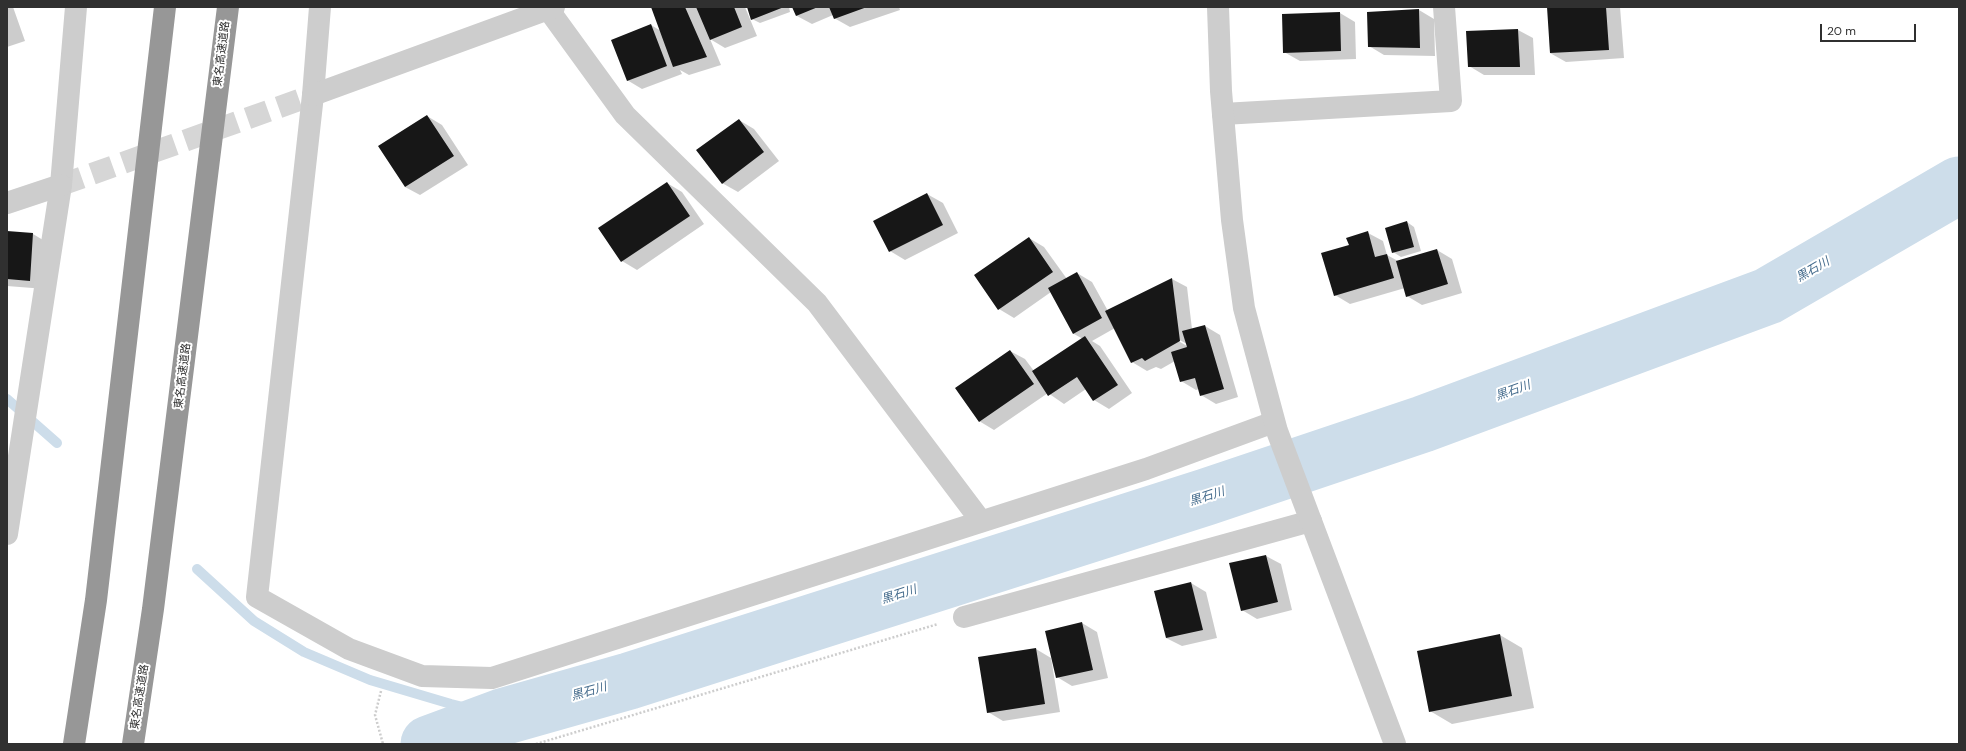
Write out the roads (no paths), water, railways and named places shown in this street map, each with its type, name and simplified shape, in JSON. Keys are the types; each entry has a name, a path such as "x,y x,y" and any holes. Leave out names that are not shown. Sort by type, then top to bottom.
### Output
{"highway":[{"path":"74,744 96,600 165,7"},
{"name":"東名高速道路","path":"133,744 154,609 228,7"}],"street":[{"path":"7,534 61,185 76,7"},
{"path":"320,7 313,95 257,597 349,650 422,676 492,678 1146,469 1275,426"},
{"path":"1218,7 1223,114 1232,220 1244,308 1275,426 1395,744"},
{"path":"1223,114 1451,101 1444,7"},
{"path":"313,95 551,8 625,115 816,304 981,521"},
{"path":"7,204 61,185"},
{"path":"964,617 1308,511"}],"waterway":[{"name":"黒石川","path":"429,744 502,717 629,681 1206,497 1423,424 1768,296 1959,185"},
{"path":"7,399 57,443"},
{"path":"197,569 254,621 304,652 370,680 451,704 502,717"}],"tunnel":[{"path":"61,185 313,95"}]}
